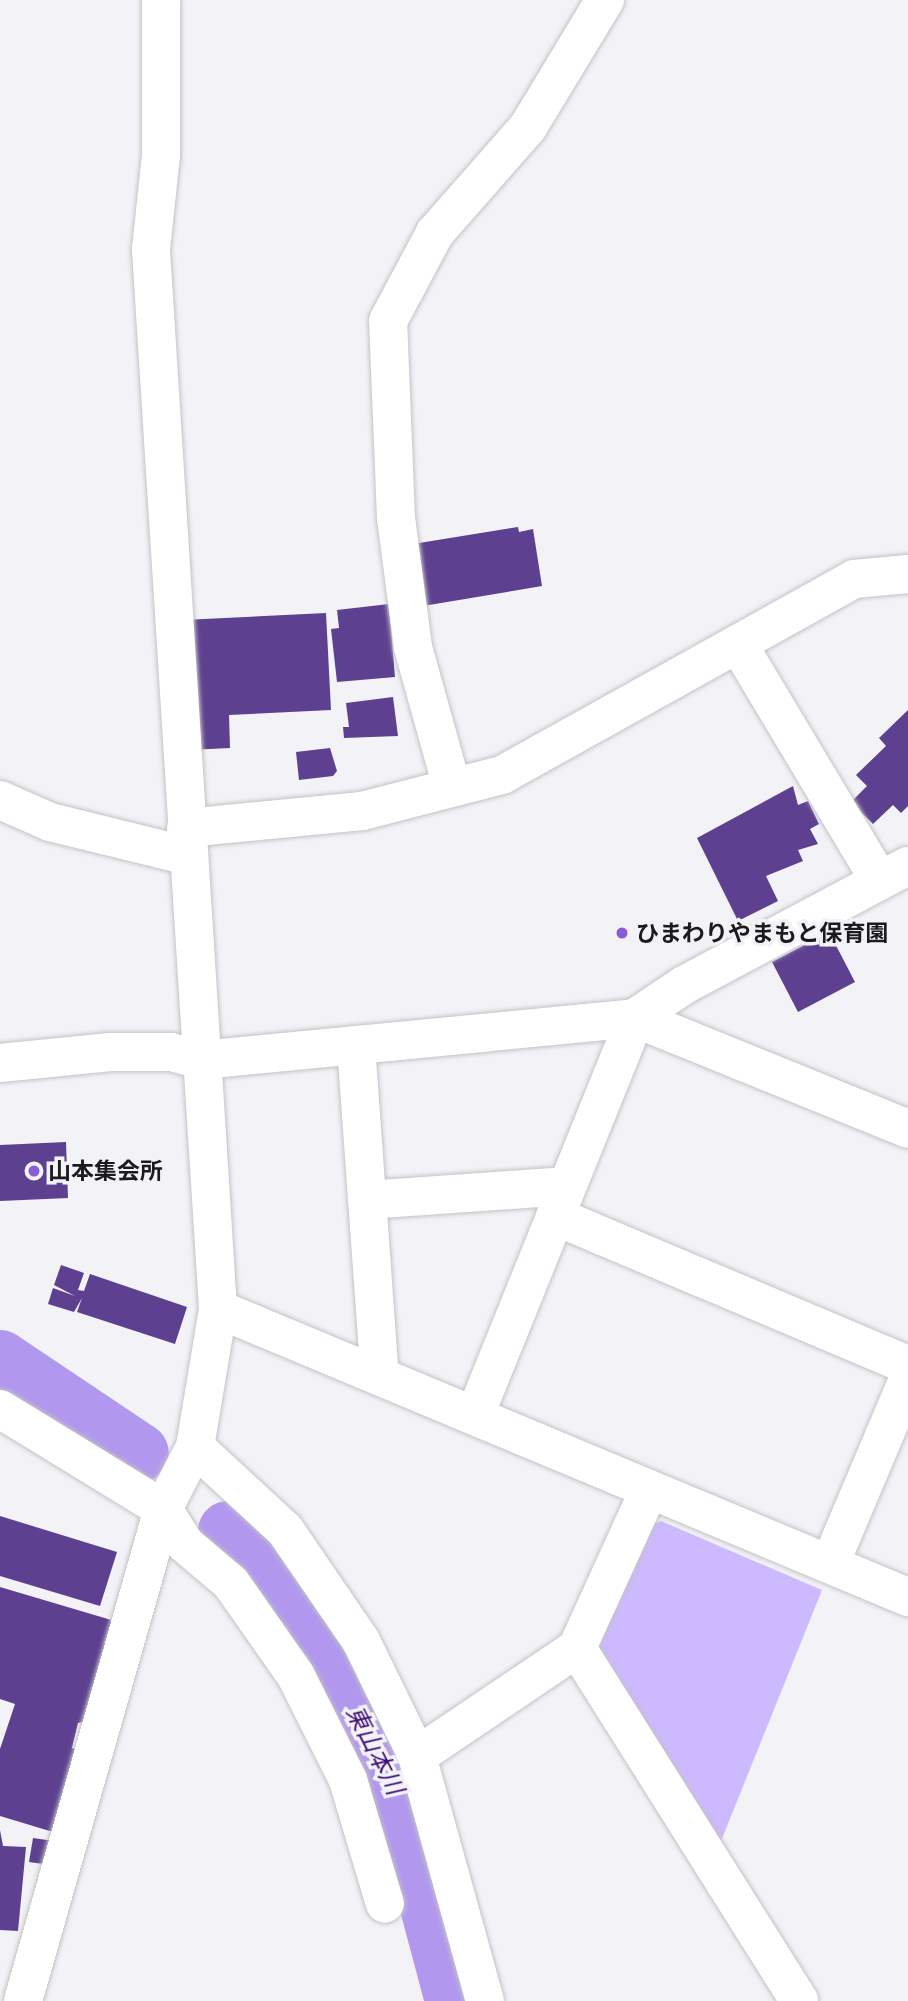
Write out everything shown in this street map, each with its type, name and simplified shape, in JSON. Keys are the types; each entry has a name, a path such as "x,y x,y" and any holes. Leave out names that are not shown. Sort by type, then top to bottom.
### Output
{"street":[{"path":"23,2001 163,1509 195,1447 218,1308 151,249 161,156 161,0"},
{"path":"452,788 413,647 396,518 388,321 435,233 528,127 605,0"},
{"path":"0,800 50,822 187,842 362,811 502,775 854,579 908,573"},
{"path":"475,1416 635,1018 684,985 894,874 738,643"},
{"path":"0,1063 122,1052 171,1052 201,1060 635,1018 908,1129"},
{"path":"356,1045 380,1376"},
{"path":"367,1200 561,1201 908,1365"},
{"path":"218,1308 908,1597"},
{"path":"830,1564 908,1379"},
{"path":"0,1409 163,1509 185,1544 231,1583 296,1676 348,1780 386,1904"},
{"path":"195,1447 285,1530 361,1641 417,1756 485,2001"},
{"path":"417,1756 577,1648 649,1490"},
{"path":"577,1648 799,2001"}],"shaded area":[{"path":"661,1521 822,1590 719,1846 597,1644 649,1526"}],"building":[{"path":"518,527 519,532 533,529 542,586 423,606 413,544"},
{"path":"389,604 395,677 337,682 331,629 339,628 337,610"},
{"path":"326,613 331,710 229,715 230,748 189,750 183,620"},
{"path":"393,697 398,736 344,738 343,727 349,727 346,703"},
{"path":"908,710 908,806 901,813 893,805 873,824 851,802 867,786 856,775 886,746 879,738"},
{"path":"330,748 337,771 333,776 299,780 296,752"},
{"path":"793,786 798,805 808,801 819,824 810,829 818,844 798,850 803,861 766,876 778,901 738,921 697,838"},
{"path":"829,932 855,982 798,1012 772,962"},
{"name":"山本集会所","path":"66,1142 68,1198 0,1201 0,1145"},
{"path":"61,1265 84,1273 78,1290 84,1291 90,1274 187,1307 175,1344 77,1312 82,1298 74,1312 48,1304 53,1288 75,1296 54,1285"},
{"path":"0,1516 117,1552 100,1606 0,1576"},
{"path":"0,1587 118,1622 88,1721 78,1723 72,1748 81,1751 53,1832 0,1816 0,1749 15,1704 0,1699"},
{"path":"0,1830 3,1846 26,1847 18,1931 0,1930"},
{"path":"33,1838 54,1841 50,1865 29,1862"}],"waterway":[{"name":"東山本川","path":"0,1360 139,1453"},
{"name":"東山本川","path":"228,1531 305,1619 400,1794 455,2001"}],"place":[{"name":"ひまわりやまもと保育園","path":"622,933"},
{"name":"山本集会所","path":"34,1171"}]}
